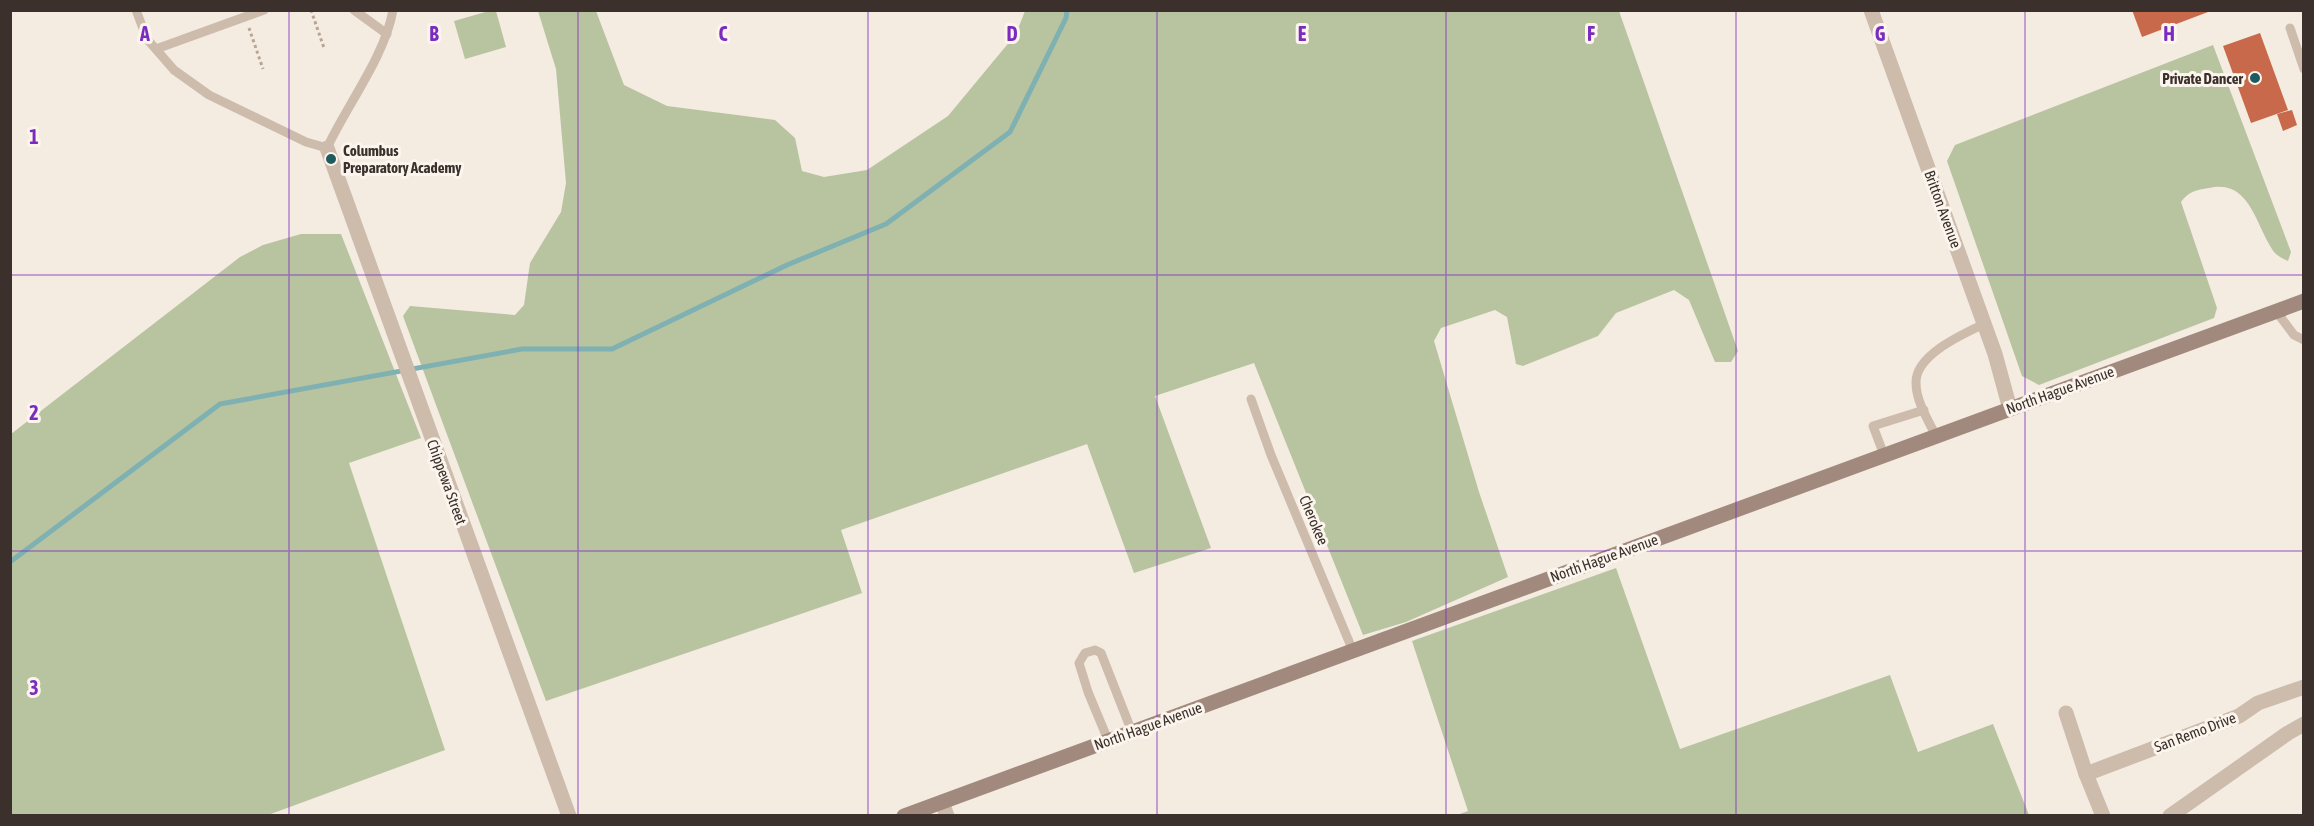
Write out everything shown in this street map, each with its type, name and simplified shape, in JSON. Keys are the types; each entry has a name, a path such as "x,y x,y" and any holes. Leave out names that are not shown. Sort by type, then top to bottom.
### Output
{"main road":[{"name":"North Hague Avenue","path":"904,816 944,809 1108,740 2304,301"}],"street":[{"name":"Britton Avenue","path":"1871,10 1995,354 2010,409"},
{"name":"Chippewa Street","path":"327,148 569,816"},
{"name":"San Remo Drive","path":"2086,774 2239,716 2258,703 2304,687"},
{"path":"2066,713 2086,774 2103,816"},
{"path":"2169,816 2304,724"}],"lane":[{"path":"136,10 147,39 174,70 209,95 306,142 327,148 387,34 393,10"},
{"path":"156,50 264,10"},
{"path":"356,11 387,34"},
{"path":"2290,28 2304,69"},
{"path":"2276,311 2294,335 2304,340"},
{"path":"1936,436 1924,410 1916,383 1918,371 1953,339 1984,324"},
{"name":"Cherokee","path":"1251,399 1271,455 1353,651"},
{"path":"1884,455 1874,426 1924,410"},
{"path":"1108,740 1079,663 1085,653 1095,650 1101,653 1132,732"}],"path":[{"path":"311,10 324,48"},
{"path":"246,17 263,69"}],"green space":[{"path":"496,11 506,47 465,59 454,21"},
{"path":"538,11 596,11 624,85 667,106 775,120 795,138 802,171 824,177 867,170 948,116 1016,34 1025,11 1619,11 1738,351 1731,362 1715,362 1689,300 1674,290 1616,313 1598,336 1523,366 1516,364 1507,317 1495,310 1441,328 1434,341 1479,492 1508,577 1406,622 1363,635 1254,363 1155,396 1211,548 1134,573 1087,444 841,530 862,593 546,701 403,316 410,306 515,315 524,305 530,263 561,212 566,183 556,69"},
{"path":"2213,45 2291,252 2288,261 2276,254 2251,208 2235,191 2223,187 2200,189 2193,192 2181,202 2217,308 2214,318 2039,385 2022,376 1947,161 1955,145"},
{"path":"301,234 341,234 421,438 349,463 445,750 268,815 11,815 11,434 240,257 263,245"},
{"path":"1616,568 1680,749 1890,675 1918,752 1993,724 2029,815 1457,815 1468,811 1412,641"}],"building":[{"path":"2132,10 2208,10 2208,12 2142,37"},
{"name":"Private Dancer","path":"2260,33 2288,110 2251,123 2223,46"},
{"path":"2292,110 2297,125 2283,131 2277,114"}],"waterway":[{"path":"10,562 220,404 522,349 612,349 787,265 886,224 1010,132 1066,18 1067,10"}],"place":[{"name":"Private Dancer","path":"2255,78"},
{"name":"Columbus Preparatory Academy","path":"331,159"}]}
